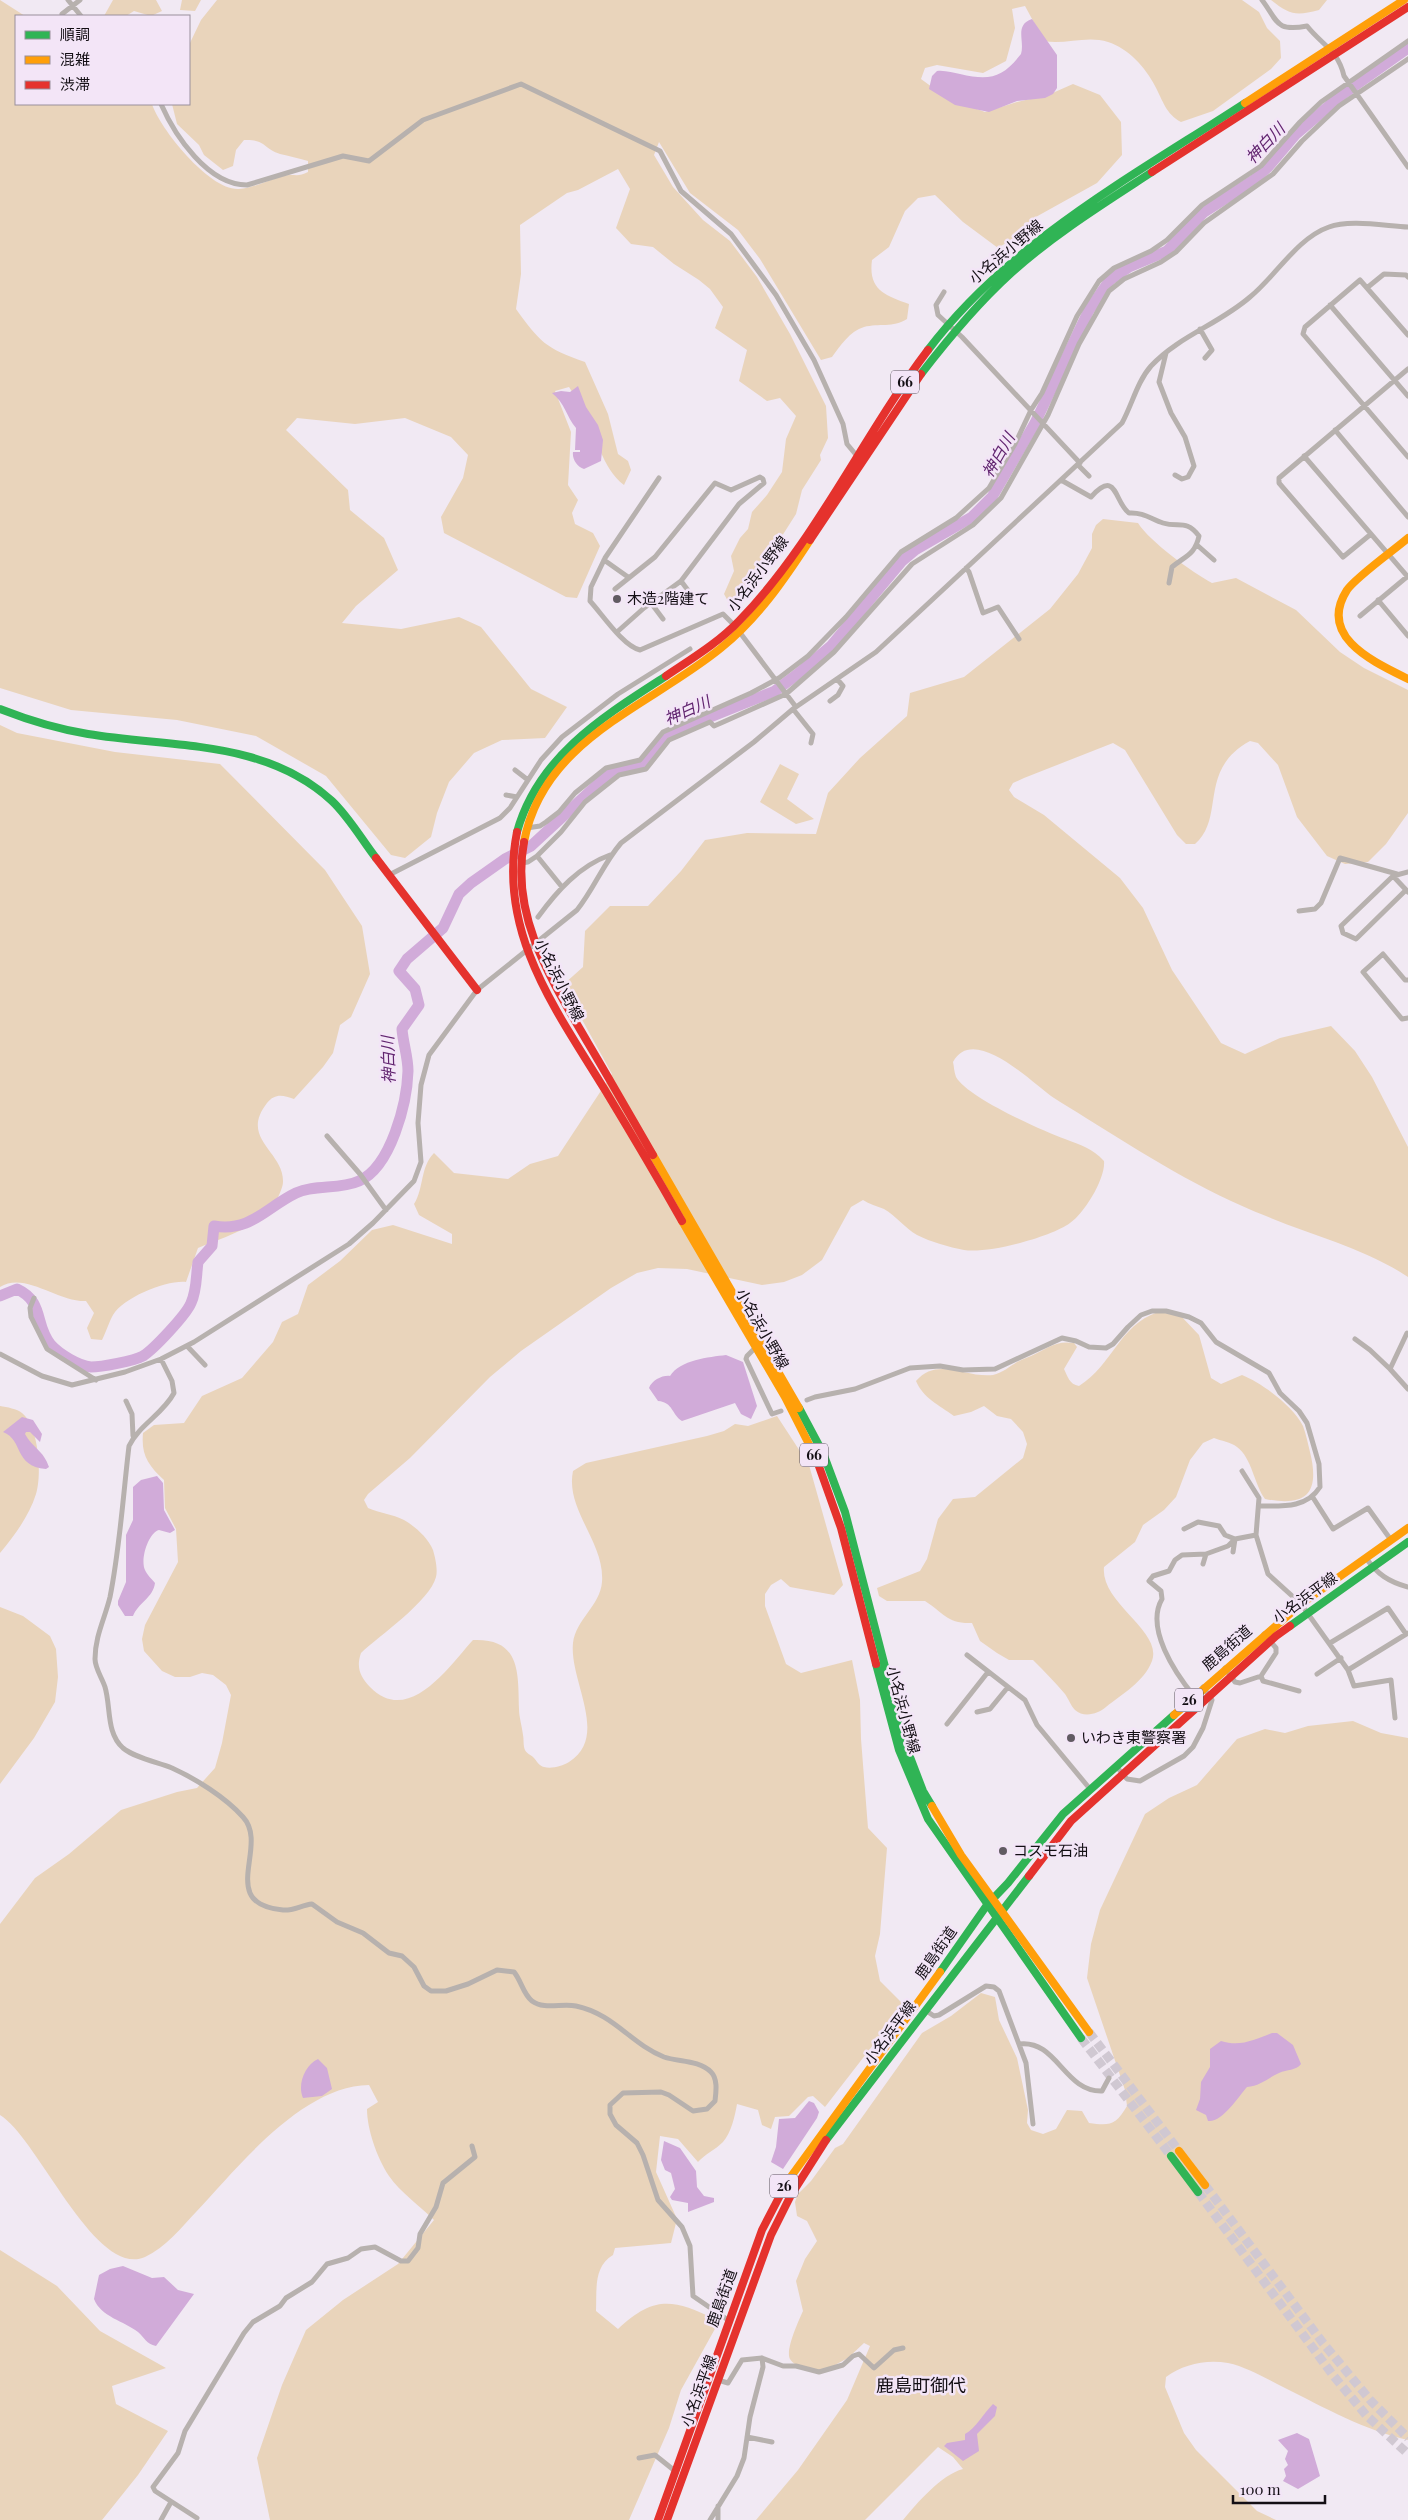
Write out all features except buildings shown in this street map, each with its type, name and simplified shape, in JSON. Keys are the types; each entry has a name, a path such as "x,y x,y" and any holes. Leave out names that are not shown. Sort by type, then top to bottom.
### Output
{"main road":[{"name":"小名浜小野線","path":"1089,2032 945,1830 914,1771 845,1512 835,1483 810,1427 585,1039 535,944 524,908 521,862 527,828 539,797 549,781 580,745 625,711 710,658 737,629 772,583 916,380 955,331 1009,275 1062,232 1332,51 1404,0"},
{"name":"小名浜小野線","path":"859,458 898,392 948,325 1012,262 1069,218 1332,51 1408,7"},
{"path":"1408,538 1346,592 1340,604 1339,622 1344,637 1355,650 1408,679"},
{"name":"小名浜小野線","path":"737,629 691,661 613,710 568,746 536,786 518,827 512,859 511,885 514,906 526,949 553,1001 801,1426 827,1486 856,1587 894,1736 910,1782 931,1826 1081,2038"},
{"path":"0,709 64,729 97,736 241,752 271,762 309,781 333,802 477,990"},
{"name":"鹿島街道","path":"658,2520 728,2320 762,2230 783,2188 810,2147 987,1906 1063,1814 1090,1788 1264,1634 1301,1604 1408,1528"},
{"name":"小名浜平線","path":"667,2520 771,2235 791,2195 825,2141 924,2010 1066,1827 1122,1773 1271,1641 1308,1612 1408,1542"},
{"path":"1179,2151 1204,2185"},
{"path":"1171,2156 1198,2192"}],"street":[{"path":"68,0 80,15"},
{"path":"62,14 80,0"},
{"path":"1262,0 1275,22 1281,27 1295,28 1307,26 1332,51 1348,82 1408,167"},
{"path":"527,828 540,826 546,822 559,812 575,793 606,768 640,760 662,732 728,703 775,679 819,646 901,552 956,518 984,493 1002,468 1042,392 1077,316 1099,280 1118,265 1159,246 1202,205 1261,166 1311,111 1348,82 1408,40"},
{"path":"521,862 537,856 561,832 585,802 619,775 646,769 669,740 710,722 714,726 786,694 839,646 912,564 973,525 1001,498 1042,423 1079,344 1109,291 1124,279 1161,262 1176,252 1204,222 1273,174 1302,141 1339,106 1358,95 1408,59"},
{"path":"161,105 170,126 186,147 217,175 236,185 247,185 343,156 369,161 423,120 521,84 660,150 681,191 732,234 776,295 814,360 843,424 847,444 859,458"},
{"path":"0,1354 25,1368 64,1384 72,1386 96,1380 161,1359 187,1346 349,1244 414,1181 420,1162 418,1122 425,1062 477,990 577,910 585,900 611,854 636,830 754,742 795,708 876,652 1122,424 1139,384 1150,367 1200,329 1251,297 1280,265 1311,237 1328,227 1354,224 1408,227"},
{"path":"1368,287 1384,274 1406,275 1408,277"},
{"path":"1408,335 1360,280 1305,327 1303,334 1408,457"},
{"path":"944,292 936,310 948,325 1031,410 1089,476"},
{"path":"1330,305 1408,396"},
{"path":"1200,329 1212,350 1205,358"},
{"path":"1166,353 1159,382 1171,413 1185,437 1194,466 1188,477 1182,479 1175,475"},
{"path":"1371,534 1343,557 1279,483 1279,478 1408,368"},
{"path":"1335,430 1408,517"},
{"path":"1304,456 1408,576 1360,616"},
{"path":"615,588 655,557 716,483 730,490 760,477 763,479 764,483 739,504 682,581 651,603 618,632"},
{"path":"659,478 604,560 591,586 590,600 633,648 640,650 722,614 737,629 786,694 813,734 811,743"},
{"path":"1061,480 1091,497 1102,487 1114,488 1126,511 1139,512 1162,523 1183,524 1193,529 1199,536 1197,545 1186,559 1172,567 1169,583"},
{"path":"1197,545 1214,560"},
{"path":"604,560 628,577"},
{"path":"966,568 983,613 998,607 1019,639"},
{"path":"682,581 692,597"},
{"path":"1378,600 1408,636"},
{"path":"651,603 663,618"},
{"path":"389,875 500,818 517,797 541,760 574,726 618,694 690,649"},
{"path":"830,701 843,686 837,679"},
{"path":"515,770 528,780"},
{"path":"506,795 517,797"},
{"path":"538,917 562,887 594,860 611,854"},
{"path":"537,856 562,887"},
{"path":"1299,912 1315,908 1321,903 1340,858 1395,875 1408,872"},
{"path":"1395,875 1407,892 1356,939 1343,933 1342,926 1395,875"},
{"path":"1408,980 1405,980 1383,954 1362,972 1402,1019 1408,1018"},
{"path":"327,1136 360,1174 386,1210"},
{"path":"34,1298 29,1312 47,1348 96,1380"},
{"path":"807,1400 861,1388 892,1373 910,1368 940,1366 963,1370 995,1369 1036,1351 1054,1340 1062,1338 1076,1341 1089,1347 1106,1348 1113,1344 1141,1315 1152,1311 1166,1310 1201,1323 1216,1342 1269,1372 1280,1392 1303,1416 1312,1435 1319,1464 1320,1487 1312,1496 1293,1505 1259,1506"},
{"path":"1390,1369 1407,1333"},
{"path":"1355,1340 1370,1350 1408,1389"},
{"path":"187,1346 205,1365"},
{"path":"756,1347 746,1359 772,1414 781,1411"},
{"path":"133,1436 163,1408 174,1393 172,1381 161,1359"},
{"path":"126,1401 132,1414 133,1436 129,1446 109,1598 98,1632 95,1661 105,1686 115,1739 125,1750 172,1768 191,1779 230,1805 244,1818 252,1833 247,1867 248,1885 250,1893 261,1904 283,1910 312,1904 337,1922 363,1933 389,1952 402,1956 414,1967 424,1986 431,1990 446,1991 497,1970 514,1972 532,2001 543,2006 577,2006 612,2020 641,2044 665,2057 700,2065 712,2072 716,2084 715,2101 707,2109 693,2111 669,2095 661,2092 623,2093 610,2105 610,2114 616,2125 637,2143 658,2200 682,2227 690,2246 693,2296 728,2320"},
{"path":"1242,1472 1258,1498 1256,1535 1268,1574 1308,1612 1341,1658 1354,1686 1391,1680 1395,1718"},
{"path":"1312,1496 1333,1529 1368,1508 1391,1540"},
{"path":"1184,1529 1198,1522 1219,1526 1225,1535 1235,1540"},
{"path":"1194,1696 1165,1653 1159,1634 1157,1607 1162,1599 1160,1591 1149,1581 1153,1576 1169,1571 1175,1560 1182,1555 1206,1554 1228,1546 1235,1540 1256,1535"},
{"path":"1233,1552 1235,1540"},
{"path":"1203,1564 1206,1554"},
{"path":"1366,1558 1388,1580 1408,1587"},
{"path":"1330,1643 1388,1608 1407,1634 1348,1670"},
{"path":"1225,1668 1234,1682 1240,1683 1261,1676 1276,1654 1276,1648 1264,1634"},
{"path":"967,1656 1025,1700 1037,1725 1090,1788"},
{"path":"1317,1674 1341,1658"},
{"path":"947,1724 988,1672"},
{"path":"1261,1676 1262,1681 1299,1691"},
{"path":"977,1712 990,1708 1008,1687"},
{"path":"1116,1766 1127,1779 1140,1781 1184,1756 1193,1747 1210,1711 1212,1700 1203,1687"},
{"path":"924,2010 934,2016 939,2015 981,1988 990,1985 1003,1996 1026,2063 1033,2124"},
{"path":"1019,2044 1026,2043 1045,2049 1075,2083 1084,2087 1102,2091 1109,2078"},
{"path":"197,2518 155,2491 154,2484 178,2453 185,2431 248,2328 280,2306 286,2298 312,2282 327,2264 348,2258 361,2249 375,2247 401,2261 408,2261 418,2248 420,2234 436,2207 443,2182 475,2158 472,2146"},
{"path":"718,2380 728,2383 742,2360 762,2358 783,2366 796,2366 819,2372 843,2366 853,2356 859,2354 874,2368 891,2352 903,2348"},
{"path":"710,2520 739,2472 762,2367 762,2358"},
{"path":"747,2437 772,2442"},
{"path":"639,2458 654,2454 676,2472"},
{"path":"160,2520 171,2502"},
{"path":"718,2506 718,2520"}],"shaded area":[{"path":"0,0 23,15 15,15 15,105 152,105 175,142 201,170 227,187 239,189 255,186 283,176 304,174 308,172 308,161 280,154 260,142 244,140 236,150 233,166 223,170 204,155 199,145 177,124 172,105 190,105 190,43 201,20 217,0 1242,0 1259,12 1267,28 1280,41 1281,58 1271,69 1213,111 1181,122 1168,111 1151,79 1141,66 1123,49 1108,42 1092,39 1060,42 1044,41 1025,6 1012,9 1015,28 1006,61 983,73 937,65 925,68 921,79 947,98 985,112 1048,95 1073,84 1100,95 1121,122 1122,155 1097,183 1034,218 1020,234 998,248 963,222 935,195 918,198 905,211 889,247 872,260 871,270 876,285 880,290 893,298 909,304 907,319 902,322 859,329 846,339 832,357 821,360 760,259 738,230 690,193 659,142 654,155 673,187 703,220 730,241 757,277 790,334 826,406 828,438 820,455 821,460 802,490 796,514 748,586 729,603 724,594 734,571 731,556 740,538 748,529 752,512 767,495 782,472 786,439 796,416 780,398 767,401 739,381 747,350 715,328 723,307 710,289 653,247 631,244 616,228 630,189 618,169 578,190 567,193 520,225 521,274 516,309 544,343 585,362 608,414 618,454 628,461 631,470 624,485 610,470 600,451 588,420 569,387 555,391 571,432 568,485 578,500 572,513 575,524 593,533 600,546 577,598 566,597 444,533 441,517 463,478 468,455 451,437 405,418 355,424 297,418 286,430 348,490 350,510 384,538 398,570 356,606 342,623 401,629 459,617 481,627 531,689 567,707 545,738 502,740 474,753 449,782 437,813 431,837 405,858 391,855 326,776 256,736 177,720 71,710 0,688"},
{"path":"113,0 156,0 162,11 153,15 134,11 128,15 105,15"},
{"path":"182,0 201,0 195,11 180,10"},
{"path":"1271,0 1327,0 1319,10 1294,13 1283,9"},
{"path":"1032,19 1057,55 1057,88 1053,94 1045,98 1017,101 989,112 955,105 929,89 932,76 937,71 980,77 995,76 1001,73 1021,54 1023,25"},
{"path":"578,386 586,407 598,425 603,440 601,461 584,469 577,465 573,457 573,452 580,452 580,450 575,450 576,428 560,401 552,393 570,392"},
{"path":"1103,519 1138,523 1161,547 1212,583 1236,578 1296,610 1340,652 1364,668 1408,690 1408,813 1386,844 1368,862 1345,864 1327,856 1297,817 1278,765 1258,743 1250,741 1234,753 1223,766 1217,779 1209,821 1204,833 1195,844 1186,844 1177,835 1125,750 1113,743 1024,778 1013,783 1009,790 1014,797 1044,815 1120,878 1143,908 1172,970 1221,1043 1245,1054 1280,1038 1331,1026 1355,1051 1372,1077 1408,1147 1408,1277 1357,1250 1242,1206 1196,1183 1062,1103 1004,1060 975,1049 963,1052 953,1062 955,1075 963,1085 989,1103 1023,1121 1086,1147 1104,1161 1102,1177 1098,1186 1082,1212 1070,1223 1049,1234 1019,1243 975,1251 964,1250 940,1244 917,1235 884,1209 863,1200 851,1207 822,1260 802,1275 784,1282 762,1285 687,1269 658,1268 637,1273 611,1288 521,1351 490,1377 410,1458 368,1494 364,1500 368,1508 404,1520 425,1537 433,1550 437,1570 432,1586 424,1597 403,1618 361,1653 359,1667 364,1679 370,1687 385,1697 399,1700 414,1696 428,1688 453,1664 473,1640 489,1641 500,1645 508,1651 514,1660 517,1671 519,1712 525,1750 542,1766 557,1767 569,1762 581,1751 586,1738 585,1707 573,1658 573,1643 575,1634 597,1598 602,1582 598,1553 579,1513 575,1499 572,1485 573,1471 586,1463 707,1436 724,1431 735,1424 748,1426 777,1416 809,1465 843,1585 834,1595 790,1587 781,1579 771,1585 765,1594 765,1606 786,1664 801,1673 852,1660 860,1700 868,1828 887,1848 880,1934 875,1956 880,1981 904,2005 825,2107 813,2096 808,2097 789,2116 775,2117 771,2129 762,2125 758,2110 737,2104 726,2138 698,2162 678,2139 660,2136 656,2172 677,2219 671,2243 615,2248 613,2255 599,2272 596,2311 618,2329 642,2310 664,2304 675,2304 715,2319 716,2327 681,2390 669,2428 629,2520 270,2520 257,2458 282,2385 306,2330 343,2300 398,2264 434,2220 399,2188 380,2161 367,2117 367,2109 378,2102 369,2085 344,2089 320,2099 296,2113 252,2152 173,2237 145,2257 126,2258 107,2247 87,2228 32,2150 15,2129 0,2115 0,1924 35,1878 69,1854 121,1810 177,1792 197,1788 215,1768 222,1743 231,1695 226,1685 213,1675 202,1673 190,1677 175,1677 162,1671 144,1651 142,1639 145,1625 178,1562 176,1529 165,1508 164,1480 147,1459 143,1448 143,1433 154,1425 184,1423 202,1396 242,1378 273,1342 282,1322 298,1314 308,1285 340,1261 372,1230 393,1225 452,1244 452,1234 419,1215 414,1204 426,1165 434,1153 454,1173 508,1179 530,1164 558,1156 612,1074 564,984 583,967 585,931 610,906 648,906 681,871 705,840 747,833 816,834 828,793 860,758 907,716 910,693 964,677 1050,609 1078,574 1092,548 1092,534 1096,525"},
{"path":"0,725 17,733 115,752 220,764 325,870 362,926 370,974 351,1017 340,1025 333,1053 323,1067 294,1099 276,1096 267,1103 260,1115 258,1126 260,1136 277,1162 283,1182 275,1203 269,1211 252,1225 198,1248 186,1282 157,1287 126,1302 113,1315 102,1340 91,1339 87,1328 94,1313 86,1301 64,1297 20,1283 10,1283 0,1287"},
{"path":"780,764 799,774 787,799 814,819 796,824 760,802"},
{"path":"1158,1312 1180,1315 1199,1335 1211,1378 1221,1384 1242,1375 1267,1389 1285,1403 1303,1426 1313,1466 1313,1478 1307,1494 1300,1498 1291,1501 1265,1499 1250,1464 1237,1447 1214,1438 1203,1443 1190,1460 1176,1497 1164,1510 1143,1525 1135,1542 1104,1567 1105,1580 1111,1593 1149,1639 1153,1650 1152,1661 1138,1681 1103,1709 1091,1714 1083,1714 1075,1710 1065,1694 1033,1660 1009,1660 980,1641 972,1623 951,1620 925,1601 887,1601 879,1596 877,1588 920,1571 927,1559 938,1519 953,1499 975,1497 1023,1458 1027,1444 1023,1432 1011,1419 997,1416 984,1406 971,1412 954,1416 927,1397 916,1381 924,1374 942,1369 993,1375 1051,1346 1068,1342 1074,1343 1077,1347 1064,1369 1071,1382 1079,1386 1100,1368 1124,1336 1145,1318"},
{"path":"726,1355 743,1362 757,1406 751,1419 741,1414 735,1403 682,1421 670,1406 658,1401 649,1388 655,1380 670,1376 681,1366 688,1363 703,1358"},
{"path":"0,1406 17,1410 28,1420 38,1451 39,1475 36,1494 30,1510 0,1553"},
{"path":"22,1417 33,1420 42,1434 40,1442 30,1432 25,1434 47,1462 49,1467 46,1469 28,1463 10,1436 3,1432"},
{"path":"157,1476 163,1483 164,1510 175,1530 170,1533 159,1530 148,1541 144,1554 144,1566 147,1574 155,1583 154,1588 133,1616 125,1616 118,1605 118,1601 126,1582 126,1535 133,1520 133,1487 141,1480"},
{"path":"0,1607 23,1616 50,1636 56,1649 58,1677 55,1702 34,1738 0,1784"},
{"path":"1353,1721 1381,1733 1408,1738 1408,2440 1345,2418 1242,2367 1228,2363 1204,2362 1180,2369 1166,2377 1165,2387 1184,2433 1196,2450 1257,2511 1276,2520 903,2520 938,2483 963,2469 953,2457 938,2447 865,2520 756,2520 798,2470 847,2400 870,2346 864,2343 848,2358 822,2372 800,2366 790,2359 789,2349 803,2311 796,2281 805,2259 817,2241 807,2221 797,2216 795,2202 798,2194 811,2181 835,2148 843,2144 922,2033 951,2016 981,1993 995,1997 999,2020 1017,2058 1028,2110 1027,2123 1031,2130 1043,2134 1056,2129 1067,2110 1082,2111 1089,2123 1107,2124 1116,2121 1127,2106 1125,2090 1087,1978 1091,1944 1100,1910 1145,1814 1169,1798 1197,1785 1237,1739 1265,1729 1285,1733 1308,1726"},
{"path":"1277,2033 1293,2045 1301,2064 1297,2068 1279,2073 1260,2083 1247,2087 1219,2118 1208,2121 1206,2115 1196,2110 1200,2099 1201,2082 1210,2067 1210,2049 1221,2041 1241,2043"},
{"path":"318,2059 327,2068 332,2089 322,2096 303,2098 301,2087 303,2076 309,2066"},
{"path":"809,2101 814,2103 819,2112 817,2118 783,2169 771,2162 776,2147 779,2119 795,2118"},
{"path":"664,2141 680,2148 696,2171 697,2187 704,2196 714,2198 714,2202 688,2212 688,2203 672,2200 670,2197 675,2189 671,2173 665,2170 661,2160"},
{"path":"0,2250 57,2286 100,2331 166,2368 112,2386 116,2404 168,2431 138,2475 102,2520 0,2520"},
{"path":"123,2266 152,2278 164,2277 178,2290 194,2294 156,2346 148,2342 132,2328 107,2314 97,2305 94,2299 99,2275 110,2269"},
{"path":"993,2404 997,2407 995,2416 977,2434 979,2451 963,2461 944,2446 947,2443 965,2440 965,2434 976,2425"},
{"path":"1297,2433 1309,2439 1320,2476 1298,2489 1283,2481 1286,2476 1284,2469 1288,2465 1285,2459 1288,2451 1278,2440"}],"waterway":[{"name":"神白川","path":"0,1296 17,1289 26,1294 36,1307 42,1330 51,1345 75,1362 96,1367 139,1358 162,1339 177,1323 191,1303 196,1283 198,1262 212,1246 214,1226 227,1227 248,1222 303,1190 351,1184 370,1174 388,1148 400,1116 408,1071 402,1029 419,1005 415,989 399,971 407,959 443,928 459,894 505,859 531,846 612,771 637,766 648,761 664,739 678,730 775,691 831,646 902,561 915,550 972,517 992,497 1035,423 1089,310 1110,280 1129,267 1167,251 1204,212 1254,180 1268,167 1296,134 1343,94 1408,48"}],"tunnel":[{"path":"1089,2032 1179,2151"},
{"path":"1081,2038 1171,2156"},
{"path":"1205,2185 1323,2343 1371,2401 1408,2438"},
{"path":"1198,2192 1332,2374 1366,2415 1408,2454"}],"traffic: fast":[{"path":"928,350 961,311 996,276 1035,244 1075,213 1245,103"},
{"path":"921,374 986,297 1026,260 1061,233 1152,172"},
{"path":"517,832 527,805 540,781 576,740 597,723 666,676"},
{"path":"0,709 43,724 76,732 216,750 248,756 277,766 306,781 332,801 350,821 376,858"},
{"path":"799,1408 823,1453 845,1512 905,1744 923,1791 932,1806"},
{"path":"1290,1626 1408,1542"},
{"path":"876,1664 899,1750 928,1819 1081,2038"},
{"path":"940,1972 987,1905 1008,1883 1063,1814 1174,1715"},
{"path":"826,2140 1029,1876"},
{"path":"1171,2156 1198,2192"}],"traffic: slow":[{"path":"1245,103 1404,0"},
{"path":"1408,538 1347,590 1340,607 1339,621 1344,634 1354,646 1380,665 1408,679"},
{"path":"524,842 535,807 553,777 576,751 603,728 693,669 721,648 747,624 770,598 810,540"},
{"path":"653,1155 799,1408"},
{"path":"682,1221 785,1397 816,1458"},
{"path":"1174,1715 1301,1604 1408,1528"},
{"path":"932,1806 961,1855 1089,2032"},
{"path":"787,2182 940,1972"},
{"path":"1179,2151 1205,2185"}],"traffic: jam":[{"path":"1152,172 1408,7"},
{"path":"666,676 722,636 739,621 766,591 815,524 881,418 928,350"},
{"path":"810,540 921,374"},
{"path":"517,832 513,869 515,903 523,936 535,968 550,1000 682,1221"},
{"path":"524,842 521,870 523,896 537,947 561,996 653,1155"},
{"path":"376,858 477,990"},
{"path":"816,1458 841,1528 876,1664"},
{"path":"1029,1876 1071,1821 1276,1636 1290,1626"},
{"path":"667,2520 771,2235 791,2195 826,2140"},
{"path":"658,2520 762,2230 787,2182"}],"place":[{"name":"木造2階建て","path":"617,599"},
{"name":"いわき東警察署","path":"1071,1738"},
{"name":"コスモ石油","path":"1003,1851"}],"district":[{"name":"鹿島町御代","path":"921,2386"}]}
